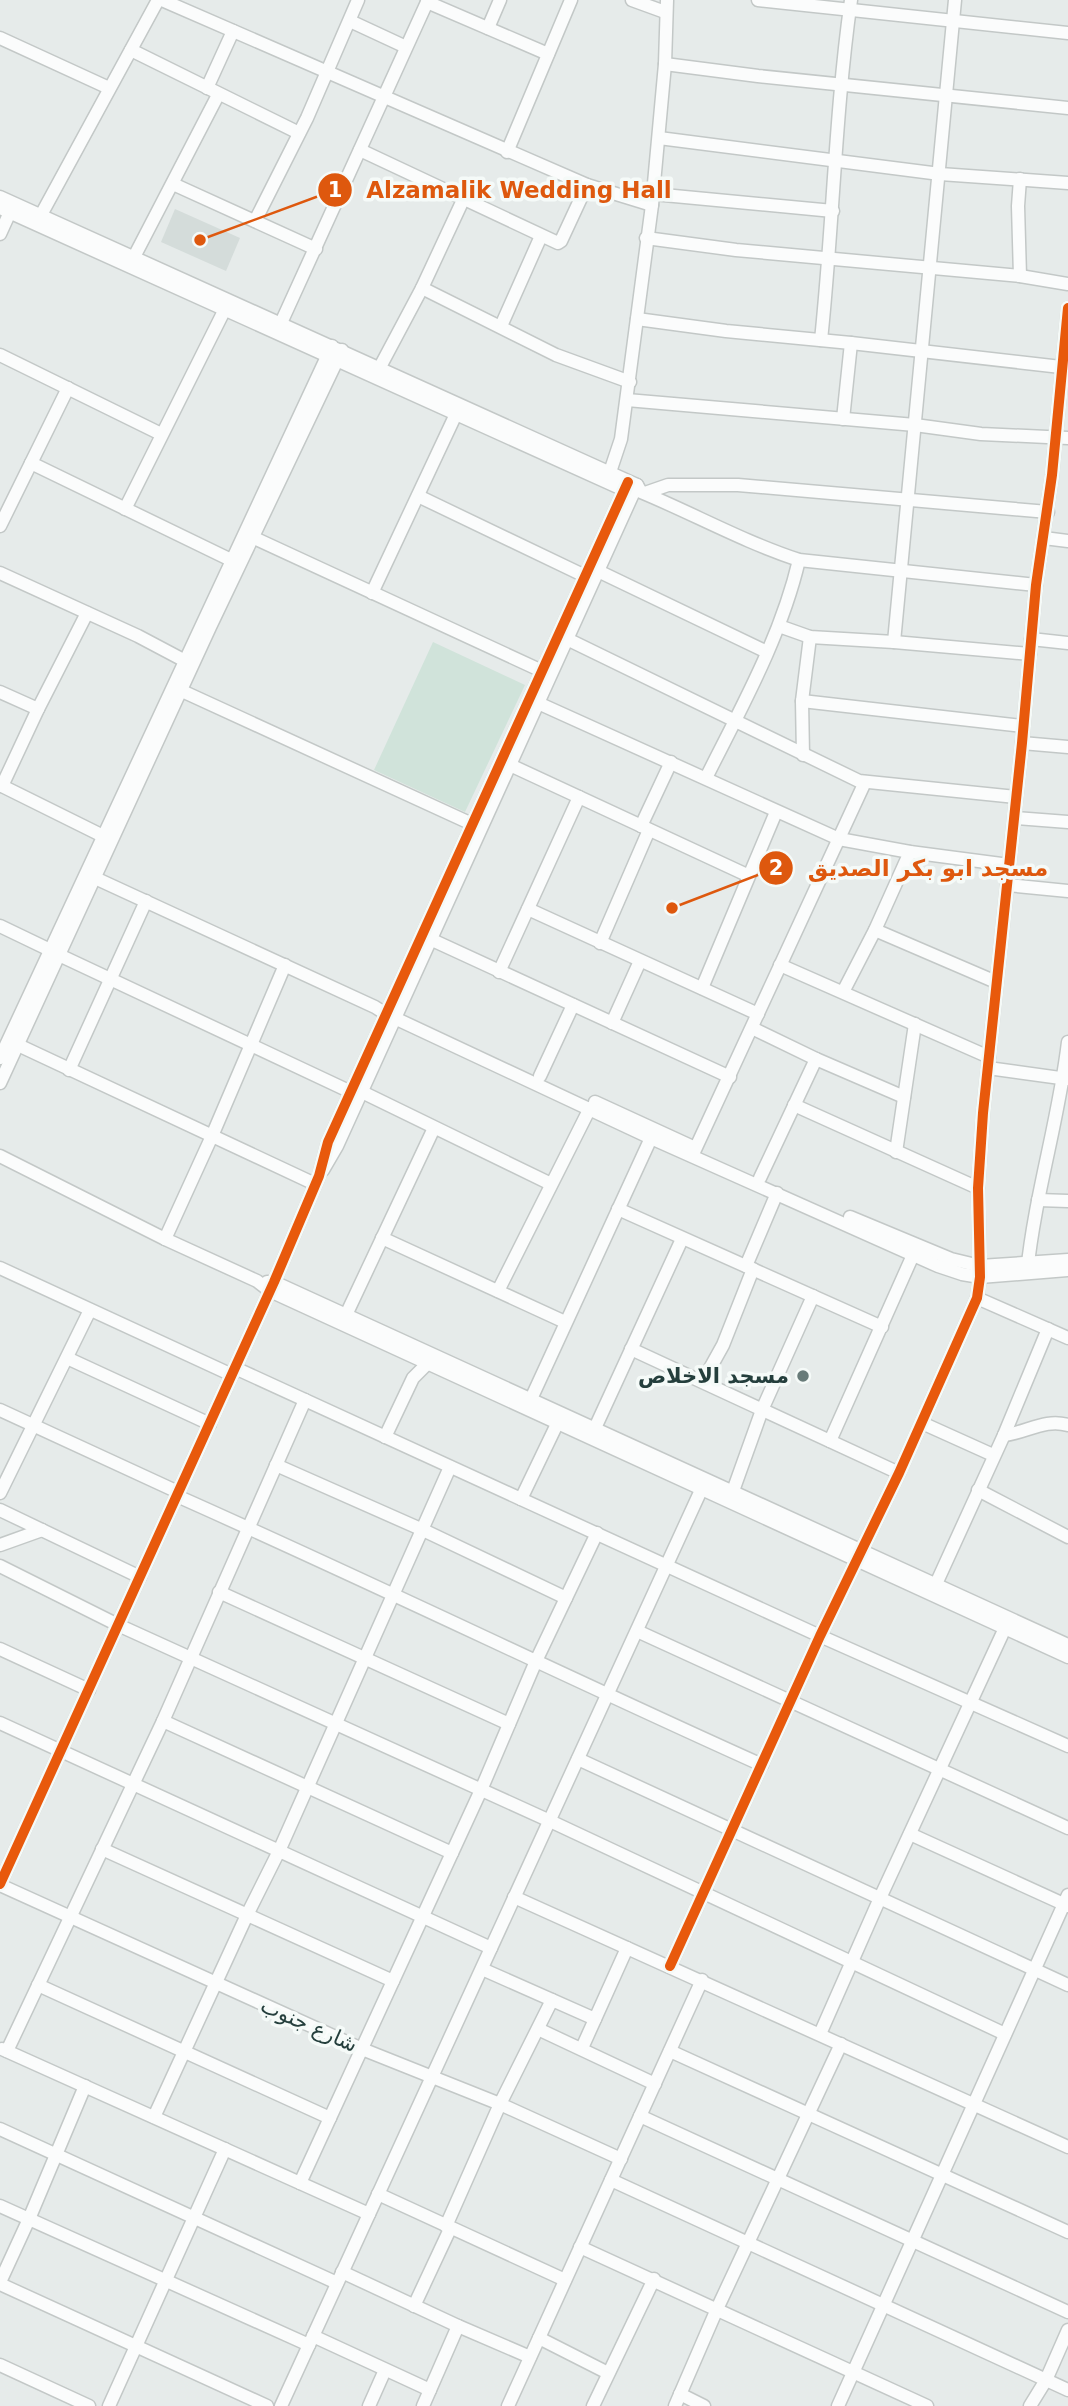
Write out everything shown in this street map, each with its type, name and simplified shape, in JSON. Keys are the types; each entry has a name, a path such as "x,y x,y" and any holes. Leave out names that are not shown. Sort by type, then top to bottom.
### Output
{"street":[{"path":"41,215 160,0 587,185 652,199 833,211"},
{"path":"255,221 328,72 358,0"},
{"path":"488,29 500,0"},
{"path":"507,152 571,0"},
{"path":"608,478 619,446 627,400 659,138 665,64 666,6 632,0"},
{"path":"767,0 851,5 1068,33"},
{"path":"894,642 955,0"},
{"path":"281,323 428,1 548,54"},
{"path":"821,340 833,211 834,162 851,5"},
{"path":"350,21 406,47"},
{"path":"134,257 173,184 213,92 233,31"},
{"path":"0,38 109,88"},
{"path":"131,50 299,133"},
{"path":"665,64 1068,108"},
{"path":"659,138 940,174 1068,183"},
{"path":"360,150 560,243 587,185"},
{"path":"1020,179 1020,276"},
{"path":"173,184 316,248"},
{"path":"0,197 281,323 334,353 456,414 635,489 749,542 799,560 1036,585"},
{"path":"380,367 422,288 463,200"},
{"path":"0,234 5,210 224,311 334,353 380,367 608,478"},
{"path":"501,326 541,236"},
{"path":"646,238 829,259 1020,276 1068,284"},
{"path":"422,288 556,355 629,382"},
{"path":"670,1966 978,1298 978,1188 988,1063 1015,818 1036,585 1062,438 1061,368 1068,308"},
{"path":"125,509 224,311"},
{"path":"637,319 1061,368"},
{"path":"843,419 851,342"},
{"path":"0,1083 103,836 252,537 334,353"},
{"path":"0,1058 6,1028 55,953 95,878 182,691 188,662 232,560 334,353"},
{"path":"0,355 161,434"},
{"path":"0,526 68,388"},
{"path":"627,400 915,425 981,434 1062,438"},
{"path":"372,593 456,414"},
{"path":"31,463 232,560"},
{"path":"635,489 668,485 738,485 1048,512"},
{"path":"388,1011 430,939 635,489"},
{"path":"0,1885 272,1287 317,1180 337,1146 388,1011 472,824 585,576 635,489"},
{"path":"418,496 585,576"},
{"path":"252,537 542,671"},
{"path":"1044,538 1068,541"},
{"path":"706,778 779,626 799,560"},
{"path":"598,570 767,652"},
{"path":"0,573 138,636 188,662"},
{"path":"87,613 1,786 103,836"},
{"path":"779,626 810,637 1030,654"},
{"path":"803,755 802,701 810,637"},
{"path":"567,639 734,722 865,782 1017,797"},
{"path":"1031,639 1068,643"},
{"path":"182,691 472,824"},
{"path":"0,692 38,709"},
{"path":"802,701 1023,726"},
{"path":"538,703 839,839 1009,866"},
{"path":"1022,743 1068,747"},
{"path":"600,943 671,762"},
{"path":"510,765 747,875"},
{"path":"694,1152 865,782"},
{"path":"499,972 579,797"},
{"path":"702,988 747,875 776,812"},
{"path":"1015,818 1068,822"},
{"path":"843,992 875,930 910,852"},
{"path":"95,878 388,1011 540,1076 777,1193 913,1255 962,1274 1027,1269 1068,1270"},
{"path":"1007,885 1068,891"},
{"path":"69,1070 146,901"},
{"path":"528,909 758,1014"},
{"path":"0,926 551,1184"},
{"path":"875,930 996,982"},
{"path":"430,939 730,1077"},
{"path":"612,1023 640,961"},
{"path":"780,964 915,1024 988,1063 1066,1079"},
{"path":"165,1239 285,965"},
{"path":"540,1076 573,1005"},
{"path":"388,1011 651,1138 761,1178 980,1272"},
{"path":"896,1152 915,1024"},
{"path":"752,1028 904,1097"},
{"path":"1027,1269 1038,1200 1066,1079 1068,1042"},
{"path":"18,1045 212,1136 317,1180"},
{"path":"761,1178 816,1059"},
{"path":"794,1105 978,1188"},
{"path":"498,1291 590,1108"},
{"path":"346,1315 434,1128"},
{"path":"531,1399 651,1138"},
{"path":"0,1156 165,1239 257,1281 346,1315 360,1327 427,1364 514,1397 531,1399 733,1490 1005,1628 1068,1657"},
{"path":"703,1381 723,1345 777,1193"},
{"path":"1038,1200 1068,1201"},
{"path":"618,1209 882,1327"},
{"path":"382,1238 565,1322"},
{"path":"595,1428 682,1238"},
{"path":"830,1441 913,1255"},
{"path":"1027,1269 1068,1260"},
{"path":"0,1268 90,1310 305,1400 820,1636 1068,1746"},
{"path":"272,1287 514,1397 558,1422 702,1488 936,1584 1068,1646"},
{"path":"733,1490 762,1410 813,1296"},
{"path":"978,1298 1068,1338"},
{"path":"0,1493 90,1310"},
{"path":"936,1584 1004,1435 1048,1329"},
{"path":"631,1349 899,1473"},
{"path":"67,1358 210,1424"},
{"path":"385,1437 413,1378 427,1364"},
{"path":"305,1400 163,1721 38,1985 4,2049 369,2214"},
{"path":"0,1410 248,1528 762,1765"},
{"path":"522,1499 558,1422"},
{"path":"1004,1435 1043,1424 1058,1422 1068,1425"},
{"path":"922,1423 993,1455"},
{"path":"276,1465 566,1598"},
{"path":"154,2117 279,1851 450,1467"},
{"path":"281,2406 702,1488"},
{"path":"978,1490 1068,1537"},
{"path":"0,1510 140,1577"},
{"path":"0,1545 42,1530"},
{"path":"300,2183 481,1790 536,1661 597,1533"},
{"path":"0,1566 118,1625 550,1821 1005,2034"},
{"path":"219,1592 509,1724"},
{"path":"820,2034 1005,1628"},
{"path":"637,1631 1068,1828"},
{"path":"0,1650 89,1690"},
{"path":"163,1721 452,1853"},
{"path":"0,1723 491,1948"},
{"path":"578,1759 1068,1985"},
{"path":"838,2406 1067,1902 910,1835"},
{"path":"102,1849 393,1981"},
{"name":"شارع جنوب","path":"0,1885 362,2049 500,2104 621,2159"},
{"path":"514,1897 1068,2147"},
{"path":"582,2048 627,1948"},
{"path":"482,1969 595,2019"},
{"path":"508,2406 702,1980"},
{"path":"38,1985 330,2118"},
{"path":"414,2306 500,2104 552,2000"},
{"path":"538,2029 655,2084"},
{"path":"704,2406 678,2400 717,2309 841,2044"},
{"path":"670,2051 1068,2232"},
{"path":"85,2086 0,2283 267,2406"},
{"path":"640,2116 914,2239 1068,2312"},
{"path":"0,2129 195,2218 414,2306 530,2357"},
{"path":"109,2406 168,2281 225,2149"},
{"path":"611,2180 1068,2390"},
{"path":"378,2194 565,2280"},
{"path":"0,2206 168,2281 430,2390"},
{"path":"580,2247 927,2406"},
{"path":"593,2406 654,2279"},
{"path":"423,2406 458,2326"},
{"path":"1030,2406 1068,2330"},
{"path":"539,2338 608,2373"},
{"path":"0,2365 89,2406"},
{"path":"369,2406 385,2371"}],"shaded area":[{"path":"175,209 240,238 226,271 161,242"}],"green space":[{"path":"433,642 525,685 465,812 374,770"}],"cycle path":[{"path":"670,1966 820,1636 899,1473 977,1298 980,1277 978,1188 983,1113 1036,585 1052,475 1068,308"},
{"path":"0,1884 274,1282 319,1176 328,1142 628,482"}],"place":[{"name":"Alzamalik Wedding Hall","path":"200,240"},
{"name":"مسجد ابو بكر الصديق","path":"672,908"},
{"name":"مسجد الاخلاص","path":"803,1376"}]}
